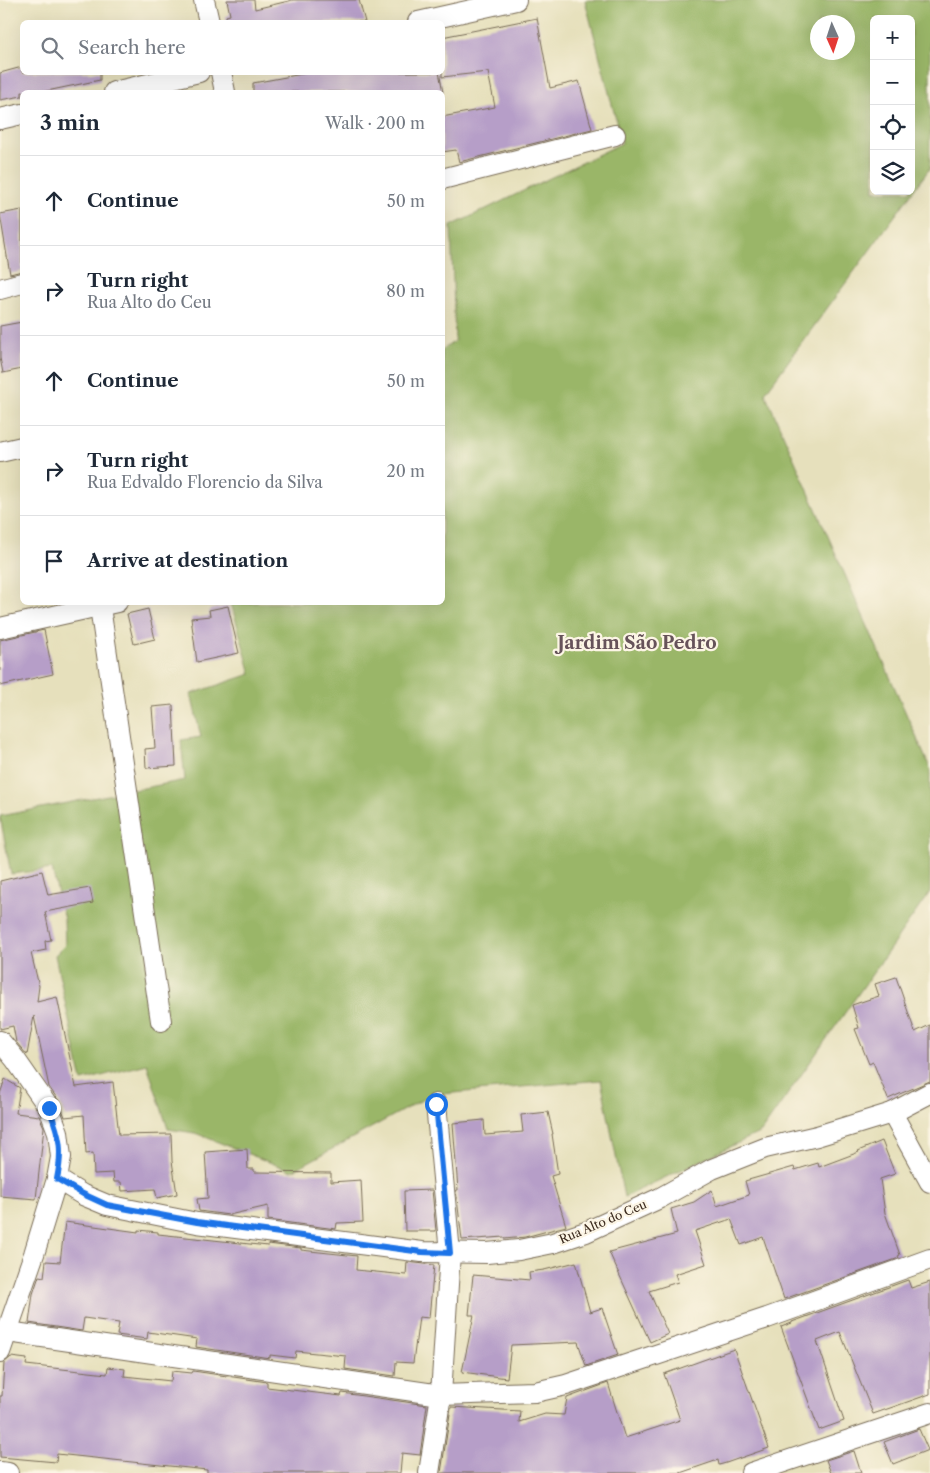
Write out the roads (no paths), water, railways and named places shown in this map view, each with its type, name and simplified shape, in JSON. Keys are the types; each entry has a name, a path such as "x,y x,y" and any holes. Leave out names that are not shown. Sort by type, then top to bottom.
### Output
{"street":[{"path":"204,0 209,20"},
{"path":"427,20 516,0"},
{"path":"122,90 186,75"},
{"path":"222,75 225,90"},
{"path":"0,119 20,114"},
{"path":"445,178 615,135"},
{"path":"0,289 20,284"},
{"path":"0,452 20,447"},
{"path":"0,628 108,605 161,1021"},
{"path":"0,1041 8,1062 49,1108 58,1132 61,1157 57,1179 34,1254 0,1352"},
{"name":"Rua Alto do Ceu","path":"57,1179 107,1205 197,1222 422,1252 450,1253 519,1250 553,1243 586,1232 660,1198 712,1169 765,1148 816,1136 892,1113 930,1093"},
{"path":"429,1473 441,1395 450,1253 436,1104"},
{"path":"892,1113 930,1182"},
{"path":"8,1332 441,1395 535,1392 566,1385 767,1318 930,1259"},
{"path":"751,1473 930,1413"},
{"path":"0,1472 8,1473"}],"district":[{"name":"Jardim São Pedro","path":"637,643"}]}
